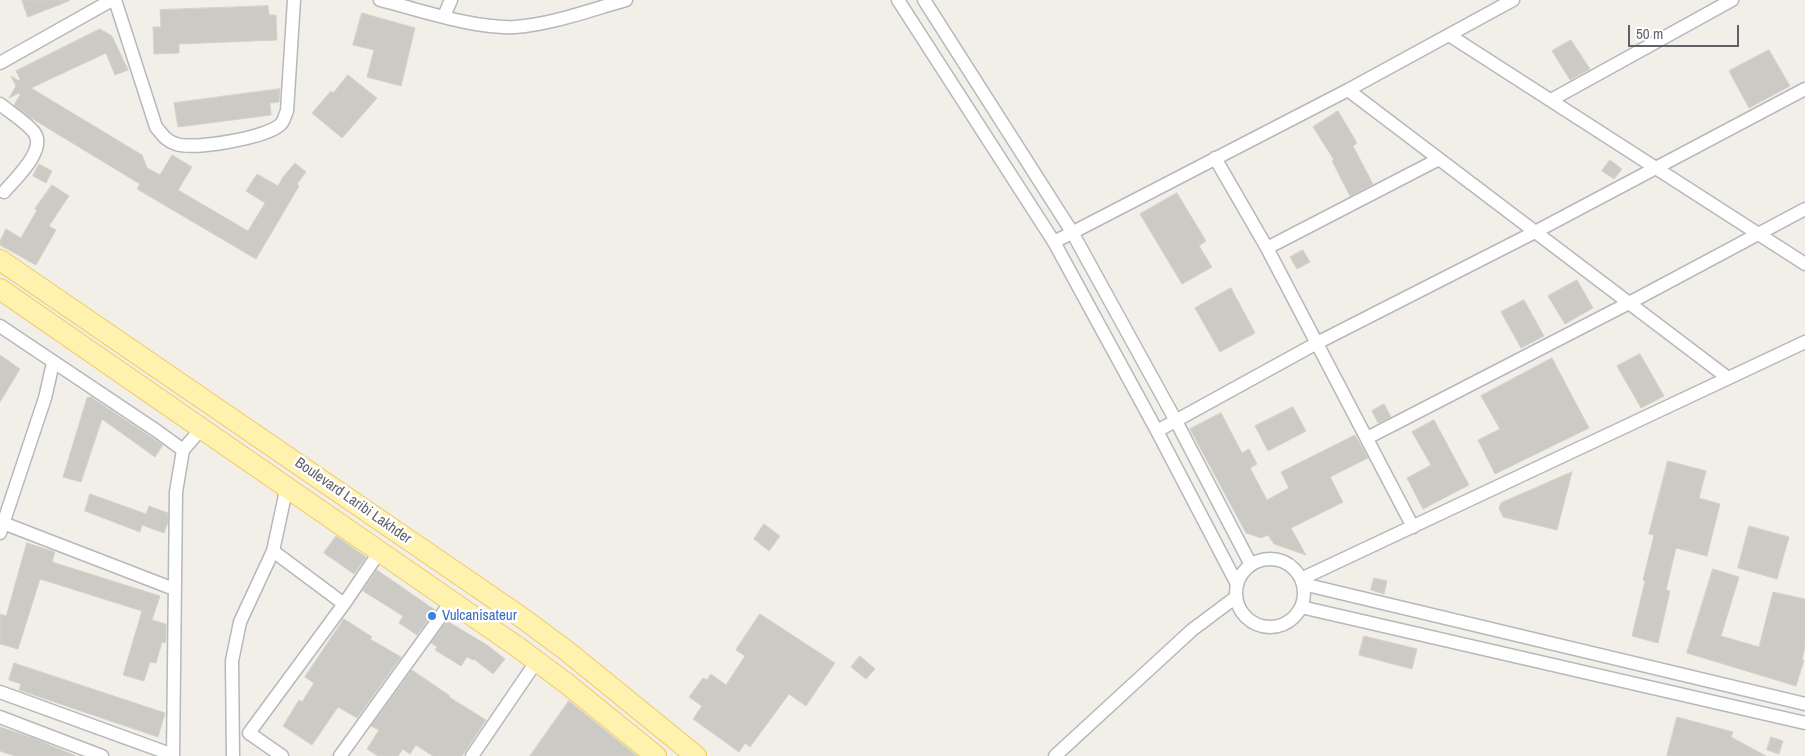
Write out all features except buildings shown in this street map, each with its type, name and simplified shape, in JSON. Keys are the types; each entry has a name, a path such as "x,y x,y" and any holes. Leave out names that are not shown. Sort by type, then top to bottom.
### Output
{"main road":[{"name":"Boulevard Laribi Lakhder","path":"0,260 521,617 568,651 696,756"},
{"name":"Boulevard Laribi Lakhder","path":"0,289 286,486 536,662 656,756"}],"street":[{"path":"0,63 114,0 156,127 167,140 178,145 215,145 264,134 281,124 287,110 294,0"},
{"path":"380,0 486,25 514,27 550,22 626,0"},
{"path":"444,16 451,0"},
{"path":"898,0 1054,242 1157,431 1236,591 1238,606 1244,615 1260,626 1279,626 1288,622 1295,615 1304,598 1302,582 1295,570 1279,560 1260,560 1251,565 1244,570 1236,591 1055,756"},
{"path":"924,0 1072,232 1176,421 1251,565"},
{"path":"1054,242 1348,90 1513,0"},
{"path":"1551,100 1732,0"},
{"path":"1449,35 1805,264"},
{"path":"1157,431 1317,343 1535,232 1805,89"},
{"path":"1348,90 1728,378"},
{"path":"0,104 33,131 38,142 35,153 4,192"},
{"path":"1215,158 1267,248 1413,527"},
{"path":"1267,248 1439,159"},
{"path":"1367,438 1629,303 1805,208"},
{"path":"0,326 183,450"},
{"path":"1302,582 1413,527 1805,342"},
{"path":"53,363 45,398 2,528 174,589"},
{"path":"0,692 172,756 176,492 183,450 201,429"},
{"path":"233,756 232,660 240,622 273,551 286,486"},
{"path":"273,551 344,604"},
{"path":"282,756 249,733 380,552"},
{"path":"1302,582 1805,704"},
{"path":"340,756 451,602"},
{"path":"1300,607 1805,723"},
{"path":"473,756 536,662"},
{"path":"0,718 102,756"}],"place":[{"name":"Vulcanisateur","path":"432,616"}]}
